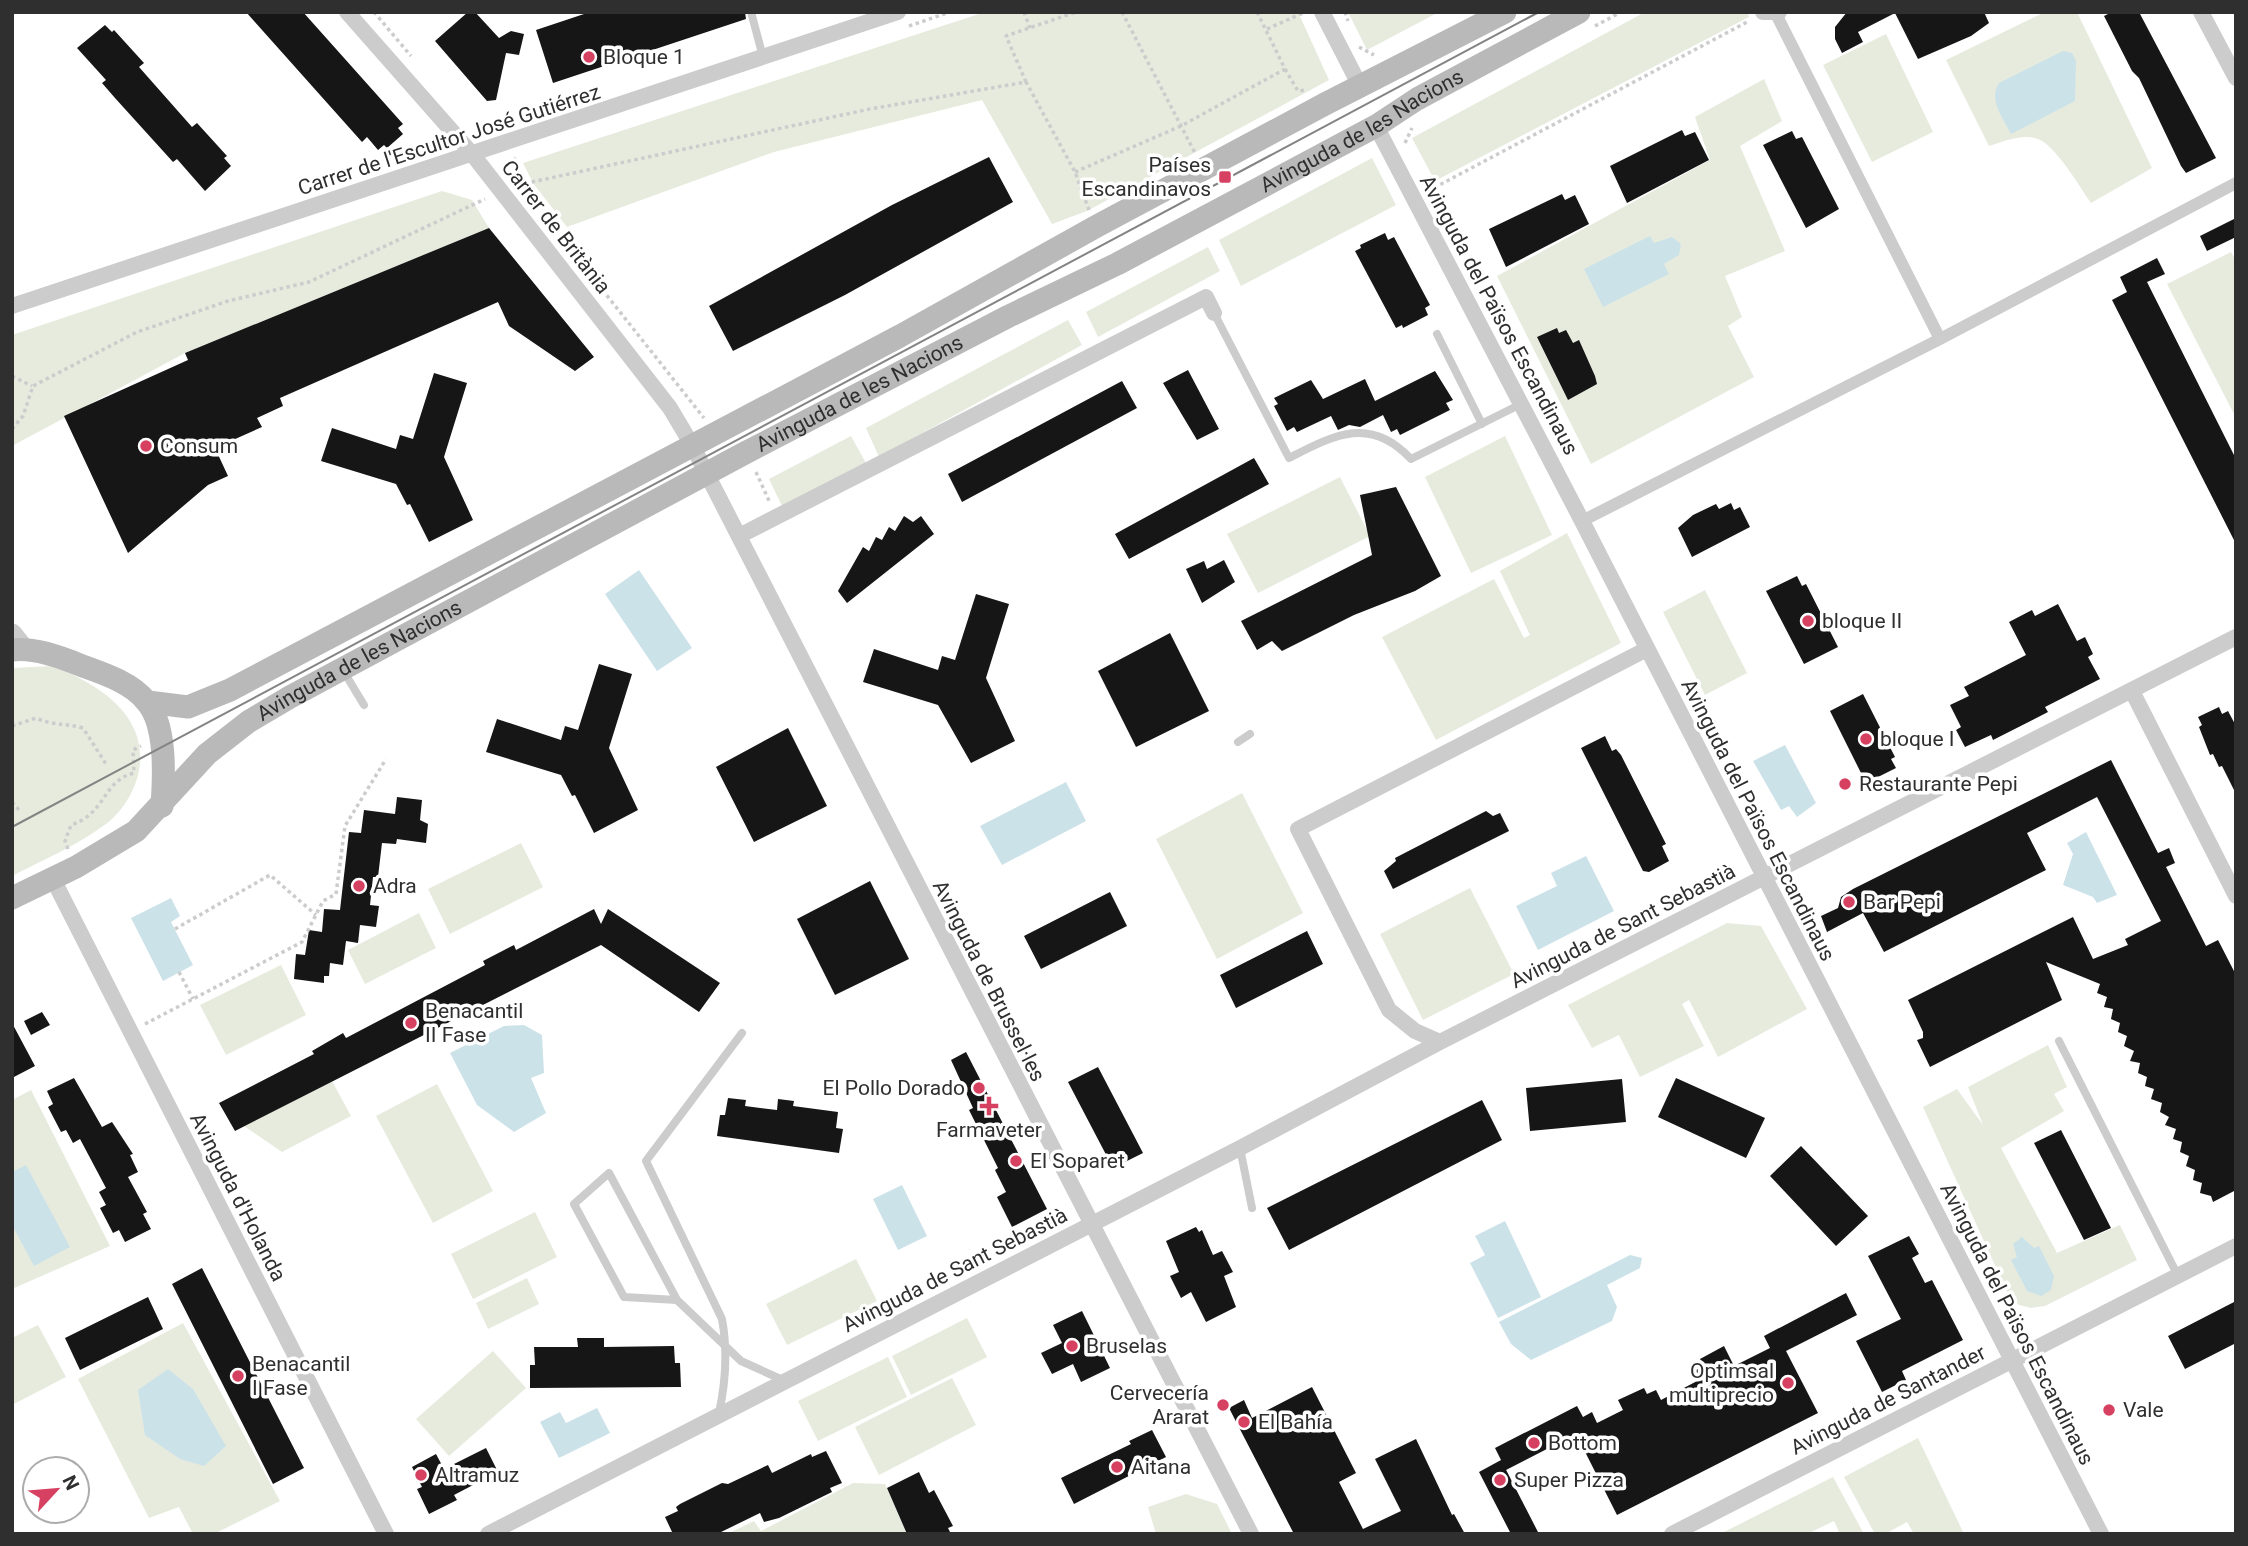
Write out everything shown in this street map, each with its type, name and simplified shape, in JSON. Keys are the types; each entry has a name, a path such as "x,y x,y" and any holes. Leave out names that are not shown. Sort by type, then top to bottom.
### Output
{"main road":[{"name":"Avinguda de les Nacions","path":"148,702 188,707 230,690 1360,86 1505,12"},
{"name":"Avinguda de les Nacions","path":"12,898 124,840 162,806 207,754 248,722 706,474 1009,316 1117,264 1376,126 1417,99 1579,12"},
{"path":"16,644 111,677 148,702 158,727 165,770 162,806"}],"street":[{"name":"Carrer de Britània","path":"347,12 473,155 670,408 692,445"},
{"name":"Carrer de l'Escultor José Gutiérrez","path":"12,306 517,141 898,12"},
{"path":"1322,12 1360,86"},
{"path":"2201,12 2236,78"},
{"path":"1767,15 1940,339"},
{"name":"Avinguda del Països Escandinaus","path":"1376,126 1582,521 2101,1534"},
{"path":"1582,521 1940,339 2236,183"},
{"path":"738,536 1206,297 1214,313"},
{"name":"Avinguda de Brussel·les","path":"692,445 1251,1534"},
{"name":"Avinguda de Sant Sebastià","path":"488,1534 1240,1148 1440,1042 2236,637"},
{"path":"1440,1042 1415,1031 1389,1010 1298,829 1647,649"},
{"path":"2132,691 2236,896"},
{"name":"Avinguda d'Holanda","path":"53,879 386,1534"},
{"name":"Avinguda de Santander","path":"1672,1534 2236,1246"}],"lane":[{"path":"751,12 764,58"},
{"path":"1214,313 1289,458 1340,434 1362,431 1392,442 1411,459 1521,404"},
{"path":"1437,334 1482,424"},
{"path":"342,669 364,705"},
{"path":"1238,742 1250,734"},
{"path":"719,1415 726,1377 727,1345 722,1319 646,1161 741,1033"},
{"path":"2059,1041 2178,1276"},
{"path":"1240,1148 1252,1208"},
{"path":"677,1300 624,1297 574,1204 609,1173 677,1300 741,1361 785,1381"}],"path":[{"path":"1024,12 1030,28"},
{"path":"1076,12 1006,36 1026,82 1075,172 1181,126 1285,69"},
{"path":"1122,12 1198,159"},
{"path":"1257,12 1298,91 1308,90"},
{"path":"1267,29 1305,12"},
{"path":"1345,12 1349,24"},
{"path":"1414,198 1767,15"},
{"path":"1357,46 1375,56 1386,50"},
{"path":"533,183 870,109 1026,82"},
{"path":"517,141 524,152 512,162 513,174 527,195"},
{"path":"12,429 23,416 33,387 137,332 228,301 309,282 475,204"},
{"path":"551,225 702,418 713,420"},
{"path":"12,376 33,387"},
{"path":"12,726 36,718 55,726 72,724 83,728 106,764"},
{"path":"76,867 65,841 71,825 85,821 97,811 110,788 126,775 134,773 133,750"},
{"path":"130,1031 302,942 323,901 335,894 345,826 386,759"},
{"path":"12,802 19,810"},
{"path":"175,929 270,875 316,915"},
{"path":"179,972 193,999"}],"shaded area":[{"path":"985,12 1298,12 1329,80 1087,211 1052,224 982,100 774,152 567,227 533,183 523,163"},
{"path":"1348,12 1439,12 1367,50"},
{"path":"1645,12 1748,12 1749,17 1435,181 1412,138"},
{"path":"2045,12 2077,12 2152,168 2091,203 2052,149 2038,139 2020,138 1989,146 1946,60"},
{"path":"1886,34 1933,132 1872,162 1823,65"},
{"path":"1764,79 1782,121 1740,146 1785,251 1725,276 1742,317 1728,326 1754,377 1591,464 1497,276 1710,160 1695,117"},
{"path":"1372,158 1396,205 1241,286 1219,240"},
{"path":"442,191 472,200 489,228 185,353 12,446 12,335"},
{"path":"1208,247 1220,271 1098,337 1086,312"},
{"path":"2231,252 2236,261 2236,418 2167,284"},
{"path":"1068,320 1082,345 879,457 866,428"},
{"path":"851,436 866,463 782,506 769,479"},
{"path":"1505,436 1552,535 1471,573 1425,477"},
{"path":"1340,477 1370,536 1258,593 1227,534"},
{"path":"1567,533 1621,643 1436,740 1382,637 1494,579 1524,638 1530,635 1500,571"},
{"path":"1705,590 1747,673 1705,695 1663,612"},
{"path":"53,666 87,682 117,704 136,734 140,751 139,771 127,800 106,824 12,876 12,668"},
{"path":"1242,793 1303,913 1217,959 1156,839"},
{"path":"521,843 543,887 450,934 428,889"},
{"path":"1470,888 1514,974 1423,1020 1380,934"},
{"path":"419,913 436,948 365,984 348,950"},
{"path":"1727,923 1761,926 1807,1009 1718,1057 1689,1000 1682,1004 1704,1046 1640,1077 1619,1035 1592,1048 1568,1005"},
{"path":"281,965 306,1015 226,1055 200,1005"},
{"path":"2048,1045 2067,1087 2054,1094 2064,1111 2001,1148 2057,1253 2120,1225 2137,1260 2045,1306 2031,1308 2012,1303 1923,1107 1957,1089 1983,1125 1968,1087"},
{"path":"332,1081 351,1116 282,1152 244,1126"},
{"path":"437,1084 493,1191 433,1223 376,1116"},
{"path":"31,1090 110,1246 12,1289 12,1100"},
{"path":"535,1212 557,1257 473,1299 451,1254"},
{"path":"856,1259 877,1301 787,1345 766,1304"},
{"path":"527,1278 539,1304 488,1329 476,1303"},
{"path":"967,1318 987,1357 911,1395 892,1356"},
{"path":"183,1323 280,1501 214,1534 193,1534 179,1507 149,1518 78,1379"},
{"path":"38,1325 66,1377 12,1405 12,1338"},
{"path":"493,1351 526,1388 449,1456 416,1419"},
{"path":"888,1357 907,1397 818,1441 798,1401"},
{"path":"952,1378 976,1425 879,1475 855,1427"},
{"path":"1918,1438 1964,1534 1914,1534 1907,1522 1885,1534 1875,1534 1844,1477"},
{"path":"1833,1477 1864,1534 1840,1534 1834,1521 1807,1534 1720,1534"},
{"path":"853,1483 885,1484 907,1534 727,1534 754,1521 761,1531"},
{"path":"1186,1494 1217,1504 1232,1534 1156,1534 1148,1507"}],"water":[{"path":"2063,51 2072,53 2076,61 2075,101 2011,134 1996,102 1999,83"},
{"path":"1650,236 1654,243 1672,237 1681,244 1679,255 1664,264 1669,274 1603,307 1584,269"},
{"path":"639,570 692,648 657,671 605,594"},
{"path":"1785,745 1816,803 1797,817 1789,806 1781,810 1753,761"},
{"path":"1066,782 1086,821 1002,865 980,826"},
{"path":"2086,832 2117,895 2097,903 2093,897 2063,885 2073,854 2067,843"},
{"path":"1586,856 1614,911 1538,950 1516,906 1557,886 1551,873"},
{"path":"171,898 180,916 171,922 193,965 163,981 131,918"},
{"path":"524,1025 542,1035 544,1073 531,1078 546,1113 514,1132 477,1105 450,1053 504,1026"},
{"path":"26,1165 70,1247 34,1266 12,1225 12,1172"},
{"path":"902,1185 927,1236 898,1250 873,1199"},
{"path":"1505,1221 1541,1297 1498,1318 1470,1263 1485,1255 1475,1236"},
{"path":"2022,1237 2034,1248 2039,1246 2054,1276 2051,1290 2041,1296 2027,1291 2011,1260 2017,1257 2013,1244"},
{"path":"1630,1255 1642,1258 1640,1268 1607,1285 1617,1307 1612,1321 1531,1360 1511,1344 1499,1322"},
{"path":"168,1369 193,1389 226,1446 204,1466 180,1459 145,1435 138,1390"},
{"path":"597,1408 610,1433 559,1458 540,1422 560,1412 566,1423"}],"building":[{"path":"246,12 303,12 403,124 398,128 403,134 387,148 384,145 378,150 367,137 362,142"},
{"path":"468,12 475,12 499,38 511,31 524,34 519,55 506,53 496,100 487,101 435,41"},
{"name":"Bloque 1","path":"590,12 745,12 746,19 553,83 536,30"},
{"path":"1847,12 1984,12 1989,23 1971,36 1918,59 1895,13 1858,32 1863,42 1842,53 1835,39 1835,27"},
{"path":"2112,12 2139,12 2216,158 2186,173 2181,166 2139,78 2132,71 2104,16"},
{"path":"105,25 112,32 114,30 144,63 139,67 192,127 197,123 227,156 224,158 231,166 205,191 177,159 173,162 115,98 102,83 106,80 77,48"},
{"path":"1682,130 1685,136 1695,132 1709,160 1627,203 1610,166"},
{"path":"1792,131 1796,139 1802,137 1839,209 1806,228 1763,145"},
{"path":"989,157 1013,202 845,295 733,351 709,306 892,205"},
{"path":"1562,194 1565,200 1575,195 1589,224 1506,267 1489,229"},
{"path":"2236,218 2236,237 2207,251 2200,236"},
{"path":"489,228 594,357 575,371 509,326 498,302 280,398 283,406 257,418 262,427 215,448 228,476 208,485 128,553 64,416 188,360 185,353"},
{"path":"1385,233 1388,240 1394,237 1430,305 1425,308 1428,315 1403,328 1402,325 1396,328 1355,251 1361,248 1360,245"},
{"path":"2157,258 2165,274 2147,282 2236,459 2236,544 2112,300 2127,292 2120,277"},
{"path":"1557,328 1559,333 1566,330 1573,343 1579,340 1597,384 1568,400 1537,337"},
{"path":"1188,370 1219,429 1197,440 1163,383"},
{"path":"1435,371 1453,400 1446,403 1450,410 1400,435 1397,429 1391,432 1383,415 1360,427 1349,425 1338,430 1331,416 1297,432 1294,427 1287,431 1274,406 1278,404 1274,398 1311,380 1323,399 1365,379 1375,401"},
{"path":"434,373 467,383 444,457 473,520 429,542 410,504 407,505 396,484 321,461 332,428 396,449 400,435 413,439"},
{"path":"1122,381 1137,408 962,502 948,474"},
{"path":"1254,458 1269,484 1129,559 1115,534"},
{"path":"1396,487 1441,576 1415,591 1354,615 1282,651 1272,641 1257,650 1241,621 1372,555 1360,495"},
{"path":"1731,503 1734,510 1740,507 1750,527 1692,557 1678,528 1693,515 1716,504 1719,509"},
{"path":"904,516 913,522 921,516 934,534 847,603 838,591 863,547 869,551 876,537 882,540 889,527 895,531"},
{"path":"1224,560 1235,582 1202,603 1186,569 1204,561 1207,569"},
{"name":"bloque II","path":"1797,576 1802,586 1806,584 1838,647 1804,664 1766,591"},
{"path":"976,594 1009,604 986,678 1015,741 971,763 938,705 863,682 874,649 938,670 942,656 955,660"},
{"path":"2058,604 2077,641 2085,637 2093,654 2088,657 2100,679 2045,707 2048,712 1993,740 1991,735 1965,747 1956,730 1961,727 1950,705 1969,696 1964,687 2026,655 2009,622 2032,610 2035,616"},
{"path":"1170,633 1209,711 1136,747 1098,671"},
{"path":"599,664 632,674 609,748 638,810 594,833 575,795 572,796 561,775 486,752 497,719 561,740 565,726 578,730"},
{"name":"bloque I","path":"1863,694 1895,757 1891,759 1896,768 1866,783 1830,711"},
{"path":"2219,707 2222,714 2228,711 2236,726 2236,794 2222,766 2219,767 2213,754 2210,755 2199,727 2202,725 2198,717"},
{"path":"788,728 827,806 754,842 716,767"},
{"path":"1605,736 1612,751 1616,749 1621,755 1666,844 1662,846 1669,861 1649,872 1643,871 1581,748"},
{"path":"2111,760 2158,853 2169,848 2175,863 2166,867 2206,946 2218,940 2236,975 2236,1190 2213,1202 2211,1196 2200,1193 2202,1183 2193,1180 2195,1170 2186,1166 2189,1156 2180,1152 2182,1142 2173,1139 2176,1129 2165,1125 2169,1117 2160,1112 2162,1103 2151,1099 2154,1089 2145,1086 2147,1077 2138,1073 2140,1063 2130,1061 2134,1051 2124,1046 2127,1036 2118,1032 2120,1023 2111,1019 2113,1009 2104,1007 2107,997 2097,993 2100,984 2046,962 2062,1000 1930,1067 1917,1040 1923,1038 1923,1032 1908,1000 2073,917 2093,959 2128,945 2125,939 2161,921 2097,797 2027,833 2046,870 1884,952 1863,913 1827,932 1821,916 1838,908 1841,897 1853,889"},
{"name":"Adra","path":"397,797 422,800 420,820 428,824 426,843 397,839 396,844 382,843 378,877 373,877 370,905 379,906 376,927 360,925 358,943 346,941 343,965 330,963 329,976 324,976 324,983 294,979 296,954 305,955 309,930 322,932 324,909 340,910 349,832 361,833 364,810 395,814"},
{"path":"1486,811 1493,816 1500,813 1509,831 1393,889 1384,871 1396,861 1395,858"},
{"path":"870,881 909,959 835,995 797,919"},
{"path":"1110,892 1127,926 1041,969 1024,936"},
{"name":"Benacantil II Fase","path":"594,909 601,924 608,909 720,983 699,1012 601,945 235,1131 219,1103 314,1054 312,1051 343,1033 346,1038 485,965 483,961 514,945 516,950"},
{"path":"1307,931 1323,964 1236,1008 1220,975"},
{"path":"42,1012 50,1025 31,1035 24,1021"},
{"path":"12,1023 35,1066 12,1078"},
{"path":"966,1052 1047,1209 1012,1227 997,1197 1006,1192 995,1170 998,1168 969,1110 973,1108 951,1060"},
{"path":"1098,1067 1143,1153 1113,1168 1068,1082"},
{"path":"74,1078 102,1127 112,1122 133,1154 130,1155 138,1172 128,1177 147,1212 143,1214 151,1229 125,1242 119,1230 113,1233 100,1208 106,1205 99,1192 106,1188 80,1139 73,1143 66,1130 61,1132 48,1107 53,1104 47,1091"},
{"path":"1676,1078 1765,1118 1746,1158 1658,1117"},
{"path":"1622,1079 1626,1122 1530,1131 1526,1088"},
{"path":"728,1098 746,1100 745,1106 777,1110 778,1099 794,1101 793,1106 838,1112 836,1128 843,1129 839,1153 717,1136 720,1115 725,1115"},
{"path":"1482,1100 1502,1140 1289,1250 1267,1208"},
{"path":"2061,1130 2111,1228 2084,1240 2034,1143"},
{"path":"1801,1146 1868,1216 1836,1246 1770,1176"},
{"path":"1196,1227 1199,1232 1202,1230 1213,1255 1222,1251 1233,1272 1224,1276 1236,1307 1206,1322 1191,1292 1181,1298 1170,1276 1179,1272 1166,1241"},
{"path":"1909,1236 1919,1254 1912,1258 1925,1283 1932,1280 1963,1340 1902,1371 1906,1380 1882,1392 1856,1341 1901,1319 1868,1256"},
{"name":"Benacantil I Fase","path":"202,1268 304,1468 273,1484 172,1284"},
{"path":"1846,1293 1857,1315 1786,1351 1818,1413 1617,1515 1576,1434 1506,1470 1495,1448 1577,1406 1583,1417 1592,1412 1597,1423 1623,1410 1618,1400 1644,1388 1647,1394 1656,1390 1661,1400 1699,1380 1694,1371 1704,1366 1700,1359 1724,1346 1734,1366 1770,1348 1764,1336"},
{"path":"148,1297 163,1329 80,1370 65,1338"},
{"path":"2236,1301 2236,1343 2185,1369 2168,1336"},
{"name":"Bruselas","path":"1082,1311 1110,1368 1081,1382 1073,1364 1052,1374 1041,1353 1062,1343 1053,1325"},
{"path":"577,1338 604,1338 604,1347 674,1346 675,1363 680,1363 681,1387 530,1388 530,1365 535,1365 534,1347 578,1347"},
{"path":"1312,1387 1356,1473 1339,1482 1363,1529 1401,1511 1375,1459 1416,1439 1452,1515 1454,1514 1465,1534 1294,1534 1229,1408 1244,1400 1252,1418"},
{"name":"Aitana","path":"1152,1430 1166,1457 1074,1504 1061,1478 1131,1444 1129,1441"},
{"path":"486,1448 498,1472 454,1495 457,1500 429,1514 417,1489 422,1487 412,1467 436,1454 444,1469"},
{"path":"826,1451 842,1483 830,1488 832,1492 779,1518 764,1522 760,1513 717,1534 673,1534 665,1517 678,1511 676,1507 680,1504 722,1483 728,1484 768,1465 772,1473 811,1454 812,1457"},
{"path":"1501,1460 1539,1534 1511,1534 1479,1472"},
{"path":"919,1472 929,1493 934,1490 953,1526 948,1528 951,1534 907,1534 887,1488"}],"tram line":[{"path":"12,827 1539,12"}],"place":[{"name":"Bloque 1","path":"589,57"},
{"name":"Países Escandinavos","path":"1225,177"},
{"name":"Consum","path":"146,446"},
{"name":"bloque II","path":"1808,621"},
{"name":"bloque I","path":"1866,739"},
{"name":"Restaurante Pepi","path":"1845,784"},
{"name":"Adra","path":"359,886"},
{"name":"Bar Pepi","path":"1849,902"},
{"name":"Benacantil II Fase","path":"411,1023"},
{"name":"El Pollo Dorado","path":"979,1088"},
{"name":"Farmaveter","path":"989,1106"},
{"name":"El Soparet","path":"1016,1161"},
{"name":"Bruselas","path":"1072,1346"},
{"name":"Benacantil I Fase","path":"238,1376"},
{"name":"Optimsal multiprecio","path":"1788,1383"},
{"name":"Cervecería Ararat","path":"1223,1405"},
{"name":"Vale","path":"2109,1410"},
{"name":"El Bahía","path":"1244,1422"},
{"name":"Bottom","path":"1534,1443"},
{"name":"Aitana","path":"1117,1467"},
{"name":"Altramuz","path":"421,1475"},
{"name":"Super Pizza","path":"1500,1480"}]}
